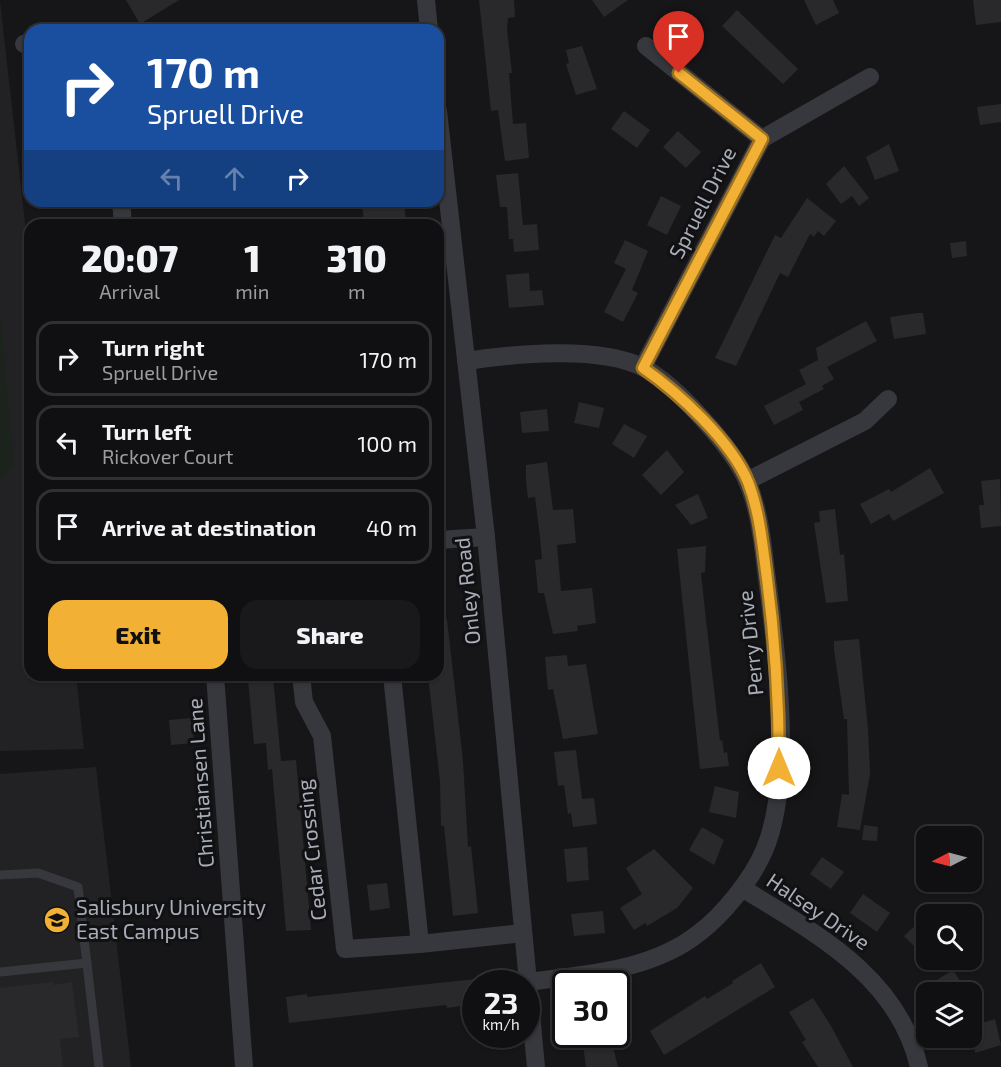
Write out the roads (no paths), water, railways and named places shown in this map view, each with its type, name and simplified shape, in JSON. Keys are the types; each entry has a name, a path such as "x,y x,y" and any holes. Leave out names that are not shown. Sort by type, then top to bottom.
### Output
{"street":[{"path":"426,0 428,24"},
{"path":"646,46 762,139"},
{"name":"Spruell Drive","path":"643,368 762,139 870,76"},
{"name":"Onley Road","path":"444,165 486,537 527,970"},
{"name":"Perry Drive","path":"466,361 506,355 548,353 610,358 643,368 691,407 722,442 747,480 760,526 772,620 779,700 779,779 775,815 764,852 742,888 699,933 650,960 616,970 540,980"},
{"path":"747,480 864,421 888,399"},
{"path":"444,540 486,537"},
{"name":"Christiansen Lane","path":"215,681 244,1067"},
{"name":"Cedar Crossing","path":"302,681 304,702 322,736 345,949 524,933"},
{"path":"393,681 420,944"},
{"name":"Halsey Drive","path":"742,888 815,933 868,974 910,1035 919,1067"},
{"name":"Onley Road","path":"534,1048 536,1067"}],"lane":[{"path":"0,875 38,873 78,887 99,1067"},
{"path":"0,972 87,963"}],"place":[{"name":"Salisbury University East Campus","path":"57,920"}]}
